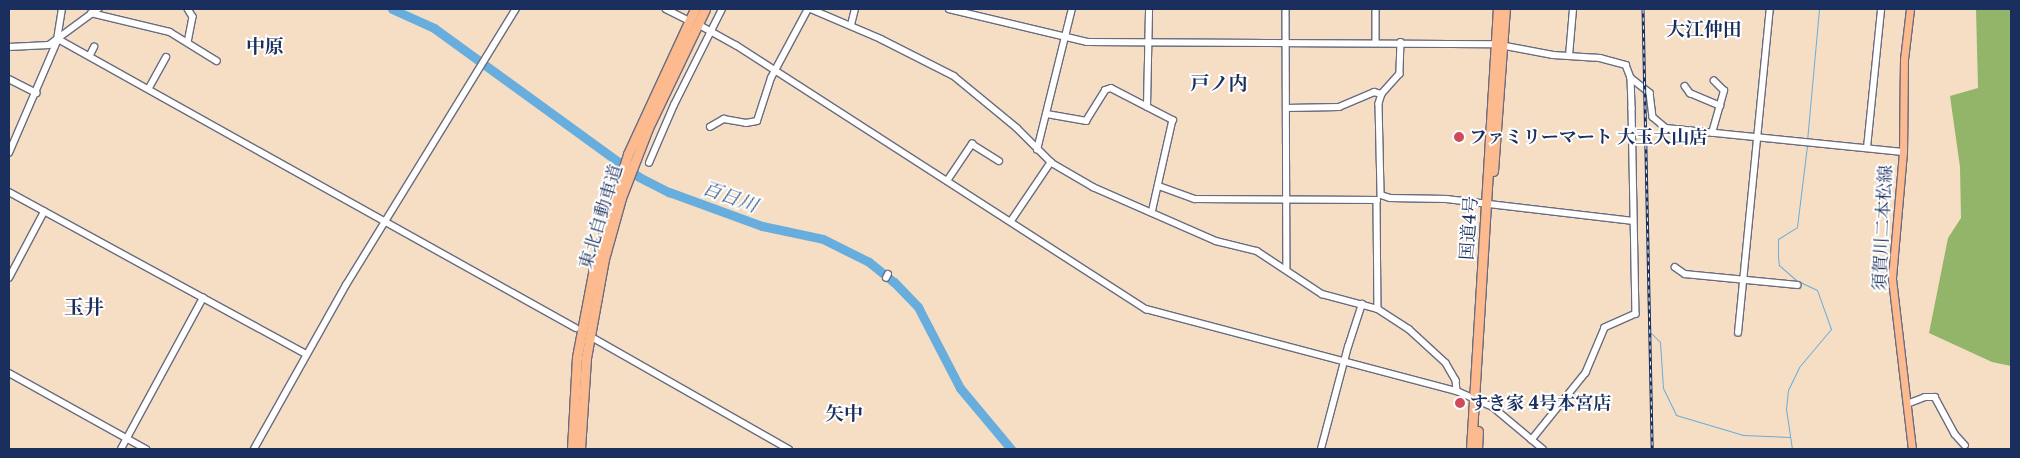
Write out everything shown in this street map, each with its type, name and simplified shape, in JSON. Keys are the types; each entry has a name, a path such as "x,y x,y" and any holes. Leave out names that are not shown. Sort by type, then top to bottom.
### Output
{"highway":[{"name":"東北自動車道","path":"572,449 577,357 596,257 632,156 696,9"},
{"name":"東北自動車道","path":"632,156 705,9"},
{"name":"国道4号","path":"1471,449 1477,399 1499,44 1498,9"},
{"name":"国道4号","path":"1499,44 1505,9"},
{"name":"東北自動車道","path":"580,449 583,386 592,318 604,259 626,173"},
{"name":"国道4号","path":"1477,399 1477,449"}],"main road":[{"name":"須賀川二本松線","path":"1910,9 1904,59 1903,152 1892,279 1912,449"}],"street":[{"path":"9,153 37,93 58,40 62,9"},
{"path":"9,47 44,47 58,40 98,9"},
{"path":"188,9 193,17 188,42"},
{"path":"254,449 306,354 385,221 516,9"},
{"path":"666,9 686,19"},
{"path":"649,163 710,30 722,9"},
{"path":"710,127 724,119 746,123 757,121 774,70 809,9 851,25 954,76 1018,128 1051,162 1107,194 1216,241 1257,251 1287,269 1322,294 1378,309 1416,334 1446,364 1456,380 1457,391"},
{"path":"851,25 855,9"},
{"path":"949,9 1087,42 1401,42 1499,44 1568,56 1621,62 1628,68 1631,78 1635,315 1611,322 1605,328 1586,374 1532,440"},
{"path":"1038,150 1072,9"},
{"path":"1148,108 1149,9"},
{"path":"1286,9 1287,269"},
{"path":"1376,9 1376,42"},
{"path":"1568,56 1573,9"},
{"path":"1738,333 1770,9"},
{"path":"1867,148 1881,9"},
{"path":"91,13 170,32 217,61"},
{"path":"703,27 774,70 1146,309 1344,363 1457,391 1493,407 1544,449"},
{"path":"58,40 90,55 576,328"},
{"path":"1378,309 1379,126 1382,94 1400,74 1401,42"},
{"path":"90,55 94,47"},
{"path":"149,88 166,56"},
{"path":"1631,78 1650,93 1651,110 1659,123 1666,128 1903,152"},
{"path":"9,79 37,93"},
{"path":"1712,133 1724,88 1714,81"},
{"path":"1686,86 1690,93 1720,106"},
{"path":"1047,114 1086,121 1108,88 1174,122 1152,213"},
{"path":"1286,108 1339,107 1374,92 1382,94"},
{"path":"947,181 972,144 999,161"},
{"path":"1010,221 1051,162"},
{"path":"1159,186 1195,199 1380,198 1489,203 1633,220"},
{"path":"9,192 306,354"},
{"path":"9,278 44,212"},
{"path":"1675,267 1684,274 1797,285"},
{"path":"121,449 203,298"},
{"path":"1321,449 1362,304"},
{"path":"594,339 789,449"},
{"path":"9,373 146,449"},
{"path":"1906,404 1925,397 1934,397 1955,434 1965,445"}],"green space":[{"path":"1976,9 2011,9 2011,366 1992,362 1929,333 1948,238 1961,218 1960,167 1950,96 1978,88"}],"waterway":[{"name":"百日川","path":"392,9 434,28 639,177 669,192 762,226 823,239 869,262 894,282 918,307 960,388 1011,449"},
{"path":"1807,141 1819,9"},
{"path":"1792,449 1786,409 1788,390 1799,367 1831,329 1817,290 1796,280 1779,265 1778,239 1797,227 1807,145"},
{"path":"1648,330 1660,342 1663,388 1676,415 1743,435 1790,437"}],"railway":[{"path":"1643,9 1652,449"}],"place":[{"name":"ファミリーマート 大玉大山店","path":"1459,137"},
{"name":"すき家 4号本宮店","path":"1460,403"}],"district":[{"name":"大江仲田","path":"1704,30"},
{"name":"中原","path":"265,47"},
{"name":"戸ノ内","path":"1219,84"},
{"name":"玉井","path":"84,307"},
{"name":"矢中","path":"844,414"}]}
